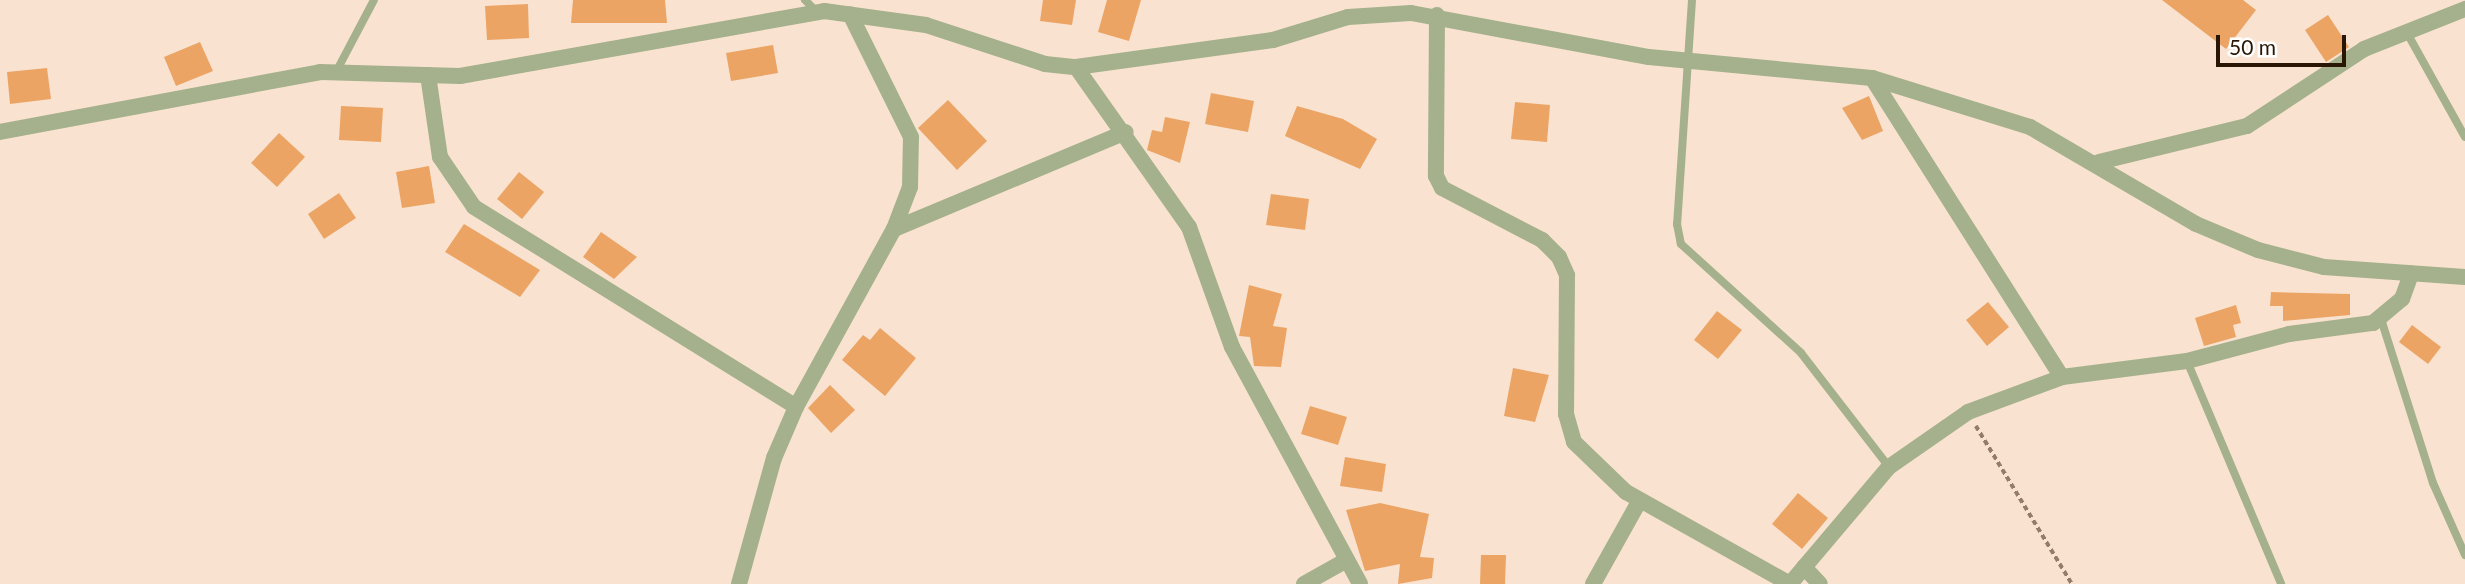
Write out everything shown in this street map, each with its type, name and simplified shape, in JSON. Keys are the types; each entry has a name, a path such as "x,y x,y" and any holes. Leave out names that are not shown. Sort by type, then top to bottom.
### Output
{"street":[{"path":"2099,162 2248,125 2347,58 2406,31 2465,9"},
{"path":"0,132 336,72 460,76 817,12 926,25 1045,64 1076,67 1273,40 1348,17 1437,15 1691,61 1872,78 2004,116 2099,162 2163,206 2258,250 2324,267 2465,277"},
{"path":"739,584 774,458 796,407 894,229 910,187 911,137 850,15"},
{"path":"1437,15 1436,176 1442,188 1542,240 1559,257 1567,275 1566,414 1574,442 1640,500 1790,584 1889,467 1968,412 2062,377 2188,361 2381,319 2402,299 2411,274"},
{"path":"1076,67 1126,132 1189,228 1232,347 1360,584"},
{"path":"428,75 440,157 474,207 796,407"},
{"path":"1872,78 2062,377"},
{"path":"894,229 1126,132"},
{"path":"1593,584 1640,500"},
{"path":"1304,584 1347,560"},
{"path":"1804,567 1820,584"}],"lane":[{"path":"336,72 374,0"},
{"path":"805,0 817,12"},
{"path":"1692,0 1691,61 1677,224 1681,244 1801,353 1889,467"},
{"path":"2406,31 2465,136"},
{"path":"2381,319 2433,483 2465,555"},
{"path":"2188,361 2281,584"}],"path":[{"path":"1968,412 2072,584"}],"building":[{"path":"573,0 665,0 667,23 571,23"},
{"path":"1043,0 1076,0 1072,25 1040,21"},
{"path":"1107,0 1141,0 1129,41 1098,32"},
{"path":"2162,0 2243,0 2256,10 2226,49"},
{"path":"528,4 529,38 487,40 485,6"},
{"path":"2328,15 2349,47 2326,62 2305,30"},
{"path":"200,42 213,71 176,86 164,57"},
{"path":"773,45 778,73 731,81 726,53"},
{"path":"47,68 51,99 10,104 7,72"},
{"path":"1211,93 1254,101 1248,132 1205,124"},
{"path":"1869,96 1883,131 1862,140 1842,108"},
{"path":"948,100 987,141 957,170 918,128"},
{"path":"1515,102 1550,105 1547,142 1511,139"},
{"path":"341,106 383,108 381,142 339,140"},
{"path":"1297,106 1343,119 1377,139 1360,169 1285,136"},
{"path":"1165,117 1190,122 1180,163 1147,150 1152,130 1162,132"},
{"path":"279,133 305,157 277,187 251,163"},
{"path":"429,166 435,203 402,208 396,172"},
{"path":"519,172 544,192 522,219 497,199"},
{"path":"339,193 356,218 324,239 308,214"},
{"path":"1271,194 1309,199 1305,230 1266,225"},
{"path":"464,224 540,270 520,297 445,252"},
{"path":"601,232 637,257 614,279 583,257"},
{"path":"1249,285 1282,294 1273,326 1287,328 1281,367 1254,366 1250,337 1239,336"},
{"path":"2271,292 2350,294 2350,315 2283,321 2283,306 2270,306"},
{"path":"1988,302 2009,327 1987,346 1966,320"},
{"path":"2236,305 2241,323 2233,325 2236,337 2204,346 2195,318"},
{"path":"1717,311 1742,330 1718,359 1694,340"},
{"path":"2412,325 2441,347 2428,364 2399,342"},
{"path":"880,328 916,358 885,396 842,360 863,335 870,340"},
{"path":"1513,368 1549,375 1535,422 1504,416"},
{"path":"830,385 855,410 831,433 808,408"},
{"path":"1310,406 1347,417 1338,445 1301,434"},
{"path":"1345,457 1386,464 1382,492 1340,486"},
{"path":"1798,493 1828,518 1802,549 1772,524"},
{"path":"1380,503 1429,514 1420,557 1434,558 1432,578 1398,584 1400,564 1365,571 1346,510"},
{"path":"1481,555 1506,555 1505,584 1480,584"}]}
